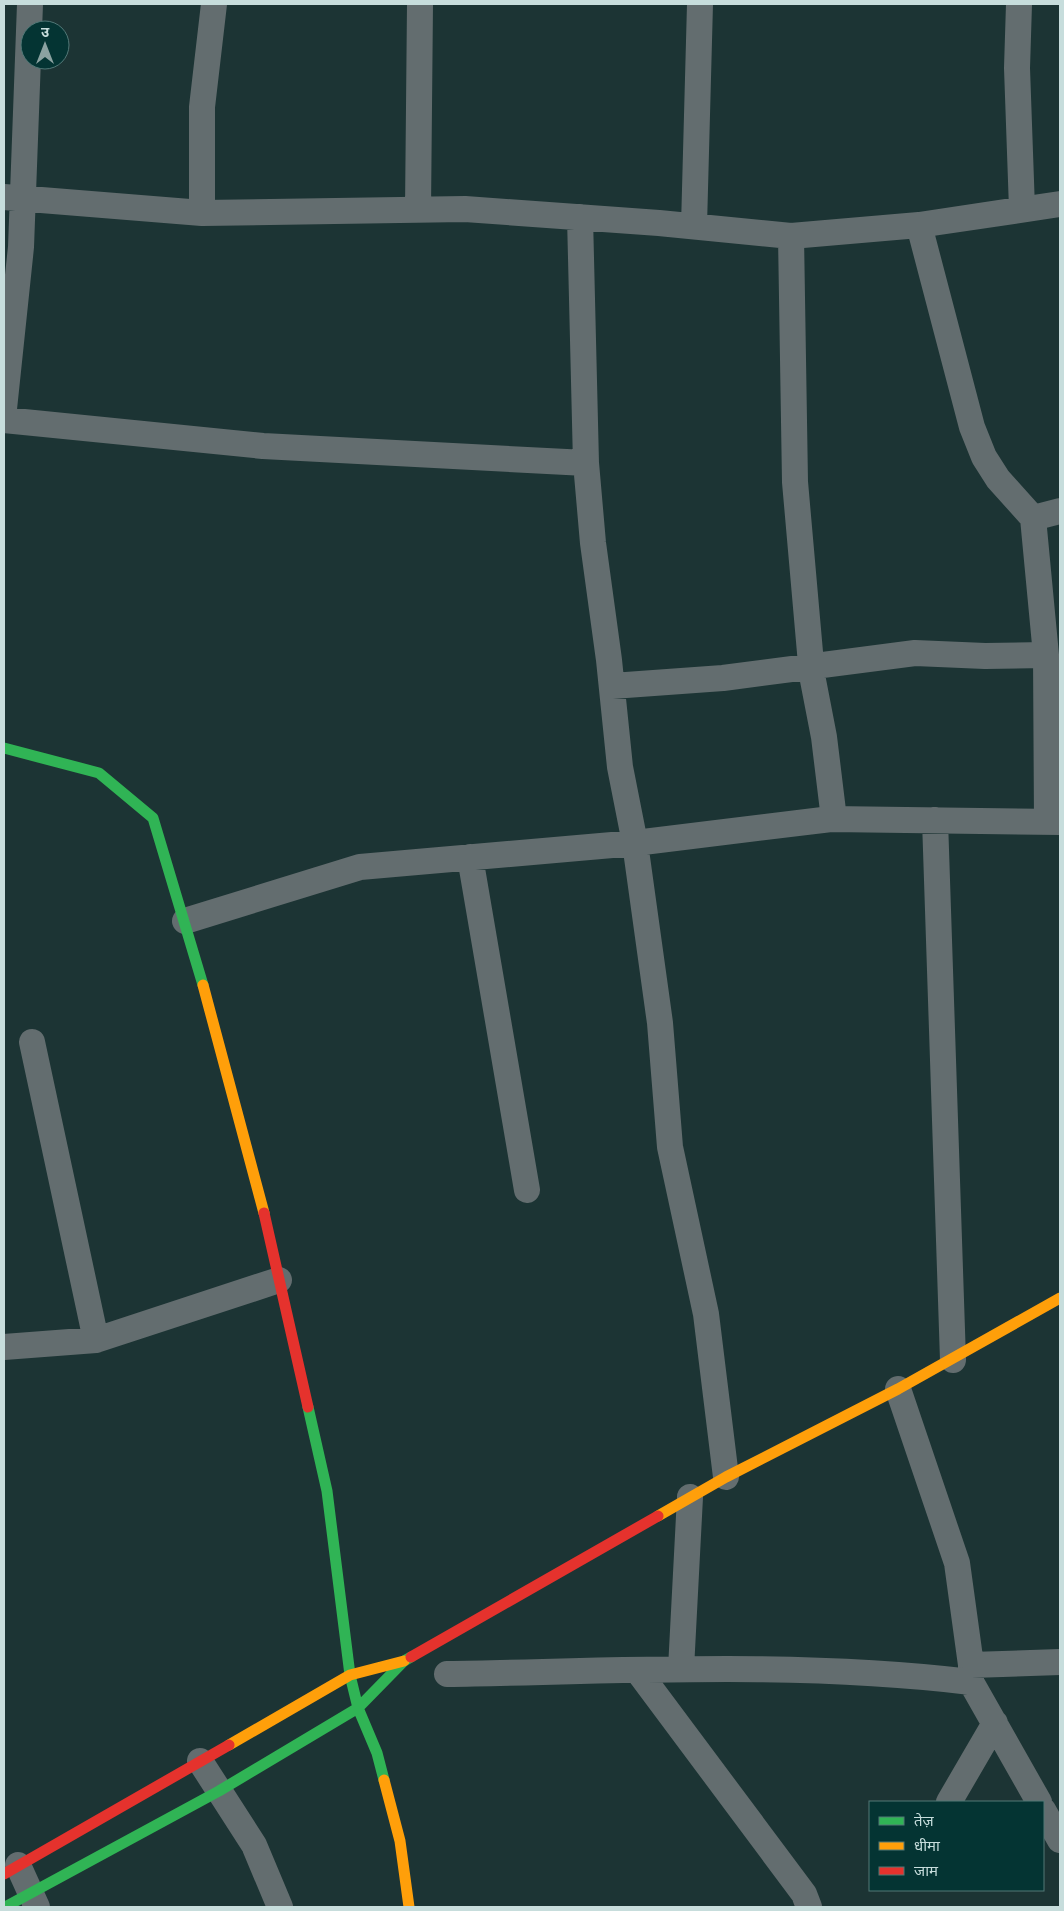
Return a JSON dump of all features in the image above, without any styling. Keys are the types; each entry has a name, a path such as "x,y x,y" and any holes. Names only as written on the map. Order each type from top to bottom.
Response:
{"main road":[{"path":"4,748 100,773 153,818 185,921 266,1221 327,1491 350,1675 358,1708 377,1752 397,1832 409,1907"},
{"path":"11,1869 350,1675 404,1661 726,1477 953,1360 1060,1298"},
{"path":"5,1907 34,1900 358,1708 404,1661"}],"street":[{"path":"4,409 21,247 13,198 30,4"},
{"path":"202,213 202,107 214,4"},
{"path":"418,209 420,4"},
{"path":"694,226 700,4"},
{"path":"1019,4 1017,68 1022,209"},
{"path":"13,198 202,213 465,209 694,226 791,236 919,225 1060,204"},
{"path":"580,217 586,463 594,543 620,767 635,843 660,1023 670,1147 706,1314 726,1477"},
{"path":"185,921 360,867 635,843 834,819 1054,822 1053,683 1046,655 1033,518 998,479 984,457 972,427 919,225"},
{"path":"791,236 795,482 811,665 824,736 834,819"},
{"path":"4,420 263,446 586,463"},
{"path":"1033,518 1060,511"},
{"path":"612,686 723,678 811,665 915,653 985,656 1046,655"},
{"path":"935,820 953,1360"},
{"path":"470,857 527,1190"},
{"path":"32,1042 96,1340"},
{"path":"4,1347 96,1340 279,1280"},
{"path":"898,1389 957,1563 971,1674 1037,1801"},
{"path":"681,1669 690,1497"},
{"path":"447,1674 681,1669 971,1674 1060,1662"},
{"path":"637,1670 804,1894 810,1907"},
{"path":"950,1801 995,1723"},
{"path":"200,1761 254,1845 280,1907"},
{"path":"1044,1812 1060,1840"},
{"path":"11,1869 34,1900"}],"traffic: fast":[{"path":"4,748 99,773 153,818 203,985"},
{"path":"308,1407 327,1491 350,1675 358,1708 377,1753 384,1780"},
{"path":"5,1907 219,1791 358,1708 404,1661 411,1657"}],"traffic: slow":[{"path":"203,985 264,1213"},
{"path":"658,1516 726,1477 898,1389 1060,1298"},
{"path":"229,1745 350,1675 404,1661"},
{"path":"384,1780 400,1841 409,1907"}],"traffic: jam":[{"path":"264,1213 308,1407"},
{"path":"411,1657 658,1516"},
{"path":"4,1874 229,1745"}]}
